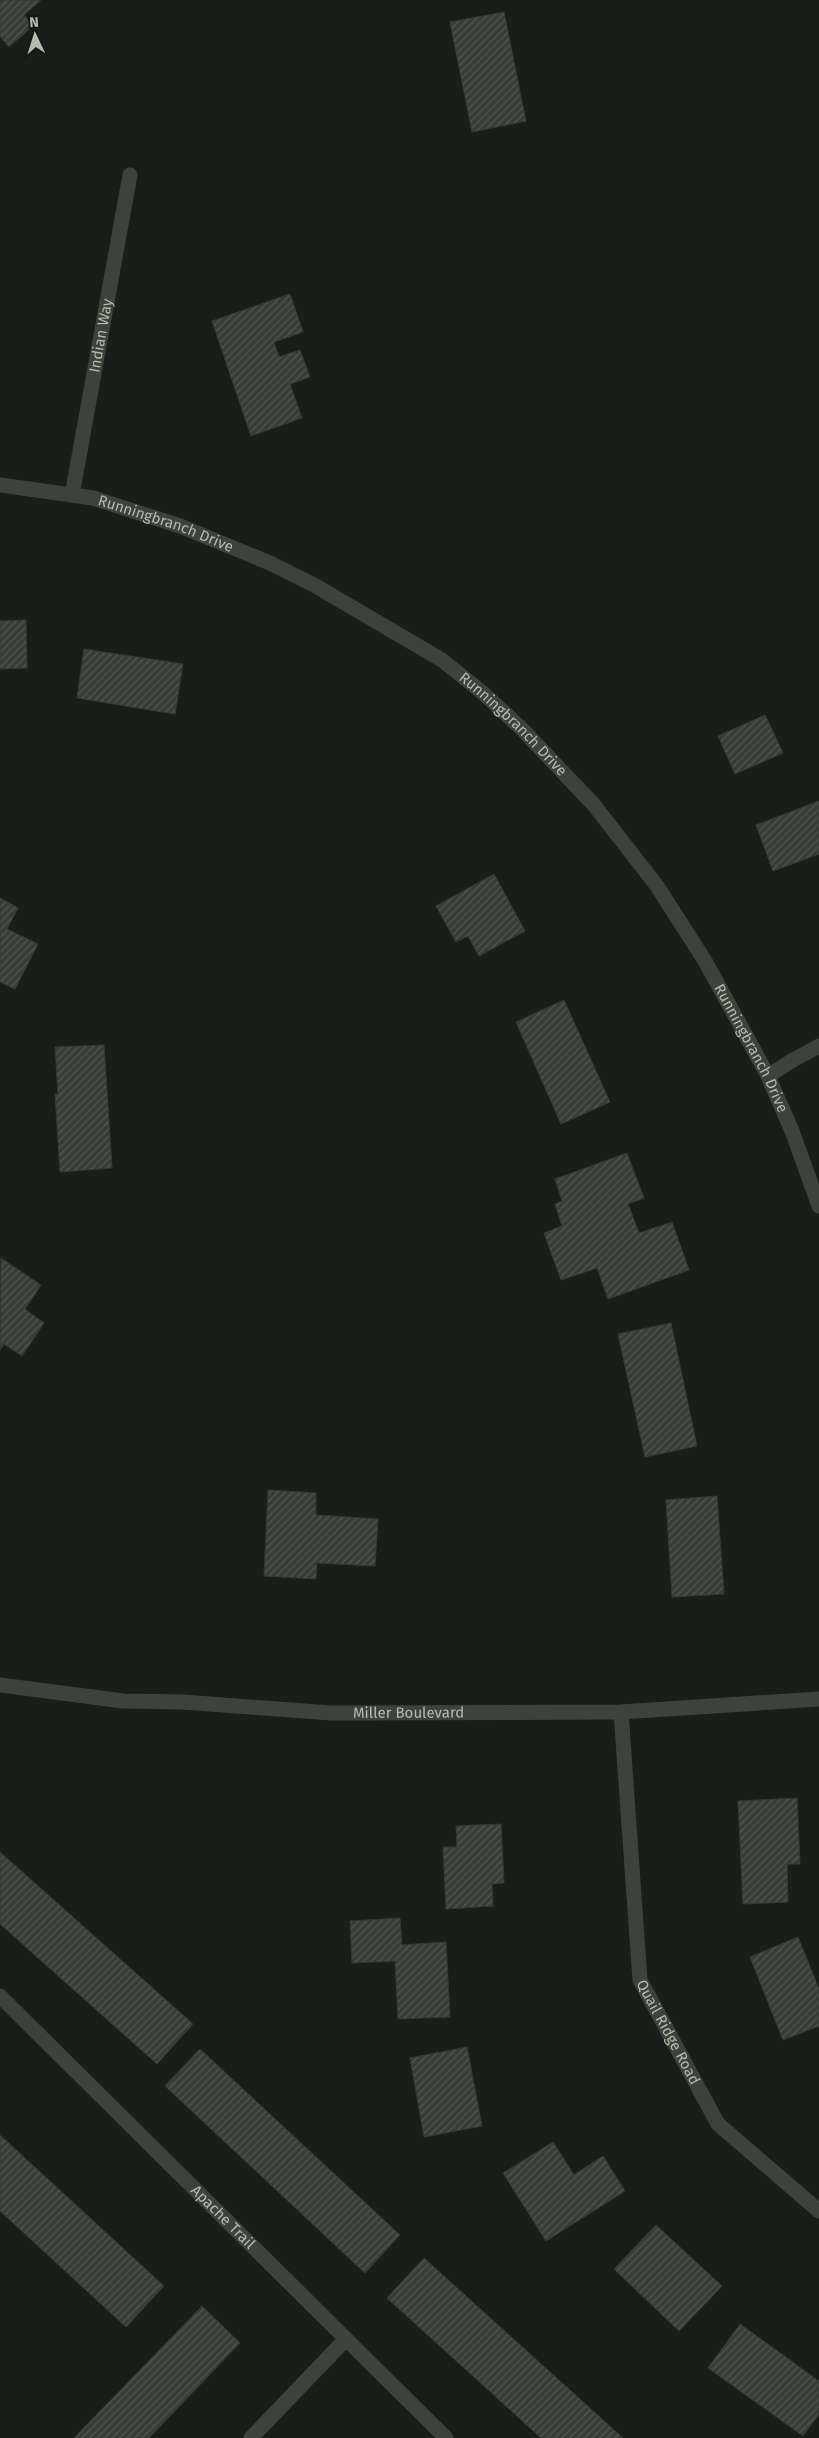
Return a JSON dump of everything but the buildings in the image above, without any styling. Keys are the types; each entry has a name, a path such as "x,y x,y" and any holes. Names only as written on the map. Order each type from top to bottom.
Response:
{"street":[{"name":"Indian Way","path":"72,495 130,175"},
{"name":"Runningbranch Drive","path":"0,485 94,498 180,526 270,563 314,585 442,660 483,693 521,728 594,805 657,886 705,961 768,1076 792,1131 819,1206"},
{"path":"768,1076 819,1046"},
{"name":"Miller Boulevard","path":"0,1686 123,1701 183,1702 331,1713 621,1712 819,1699"},
{"name":"Quail Ridge Road","path":"621,1712 640,1980 718,2124 819,2211"},
{"name":"Apache Trail","path":"0,1996 446,2438"},
{"path":"251,2438 346,2339"}]}
